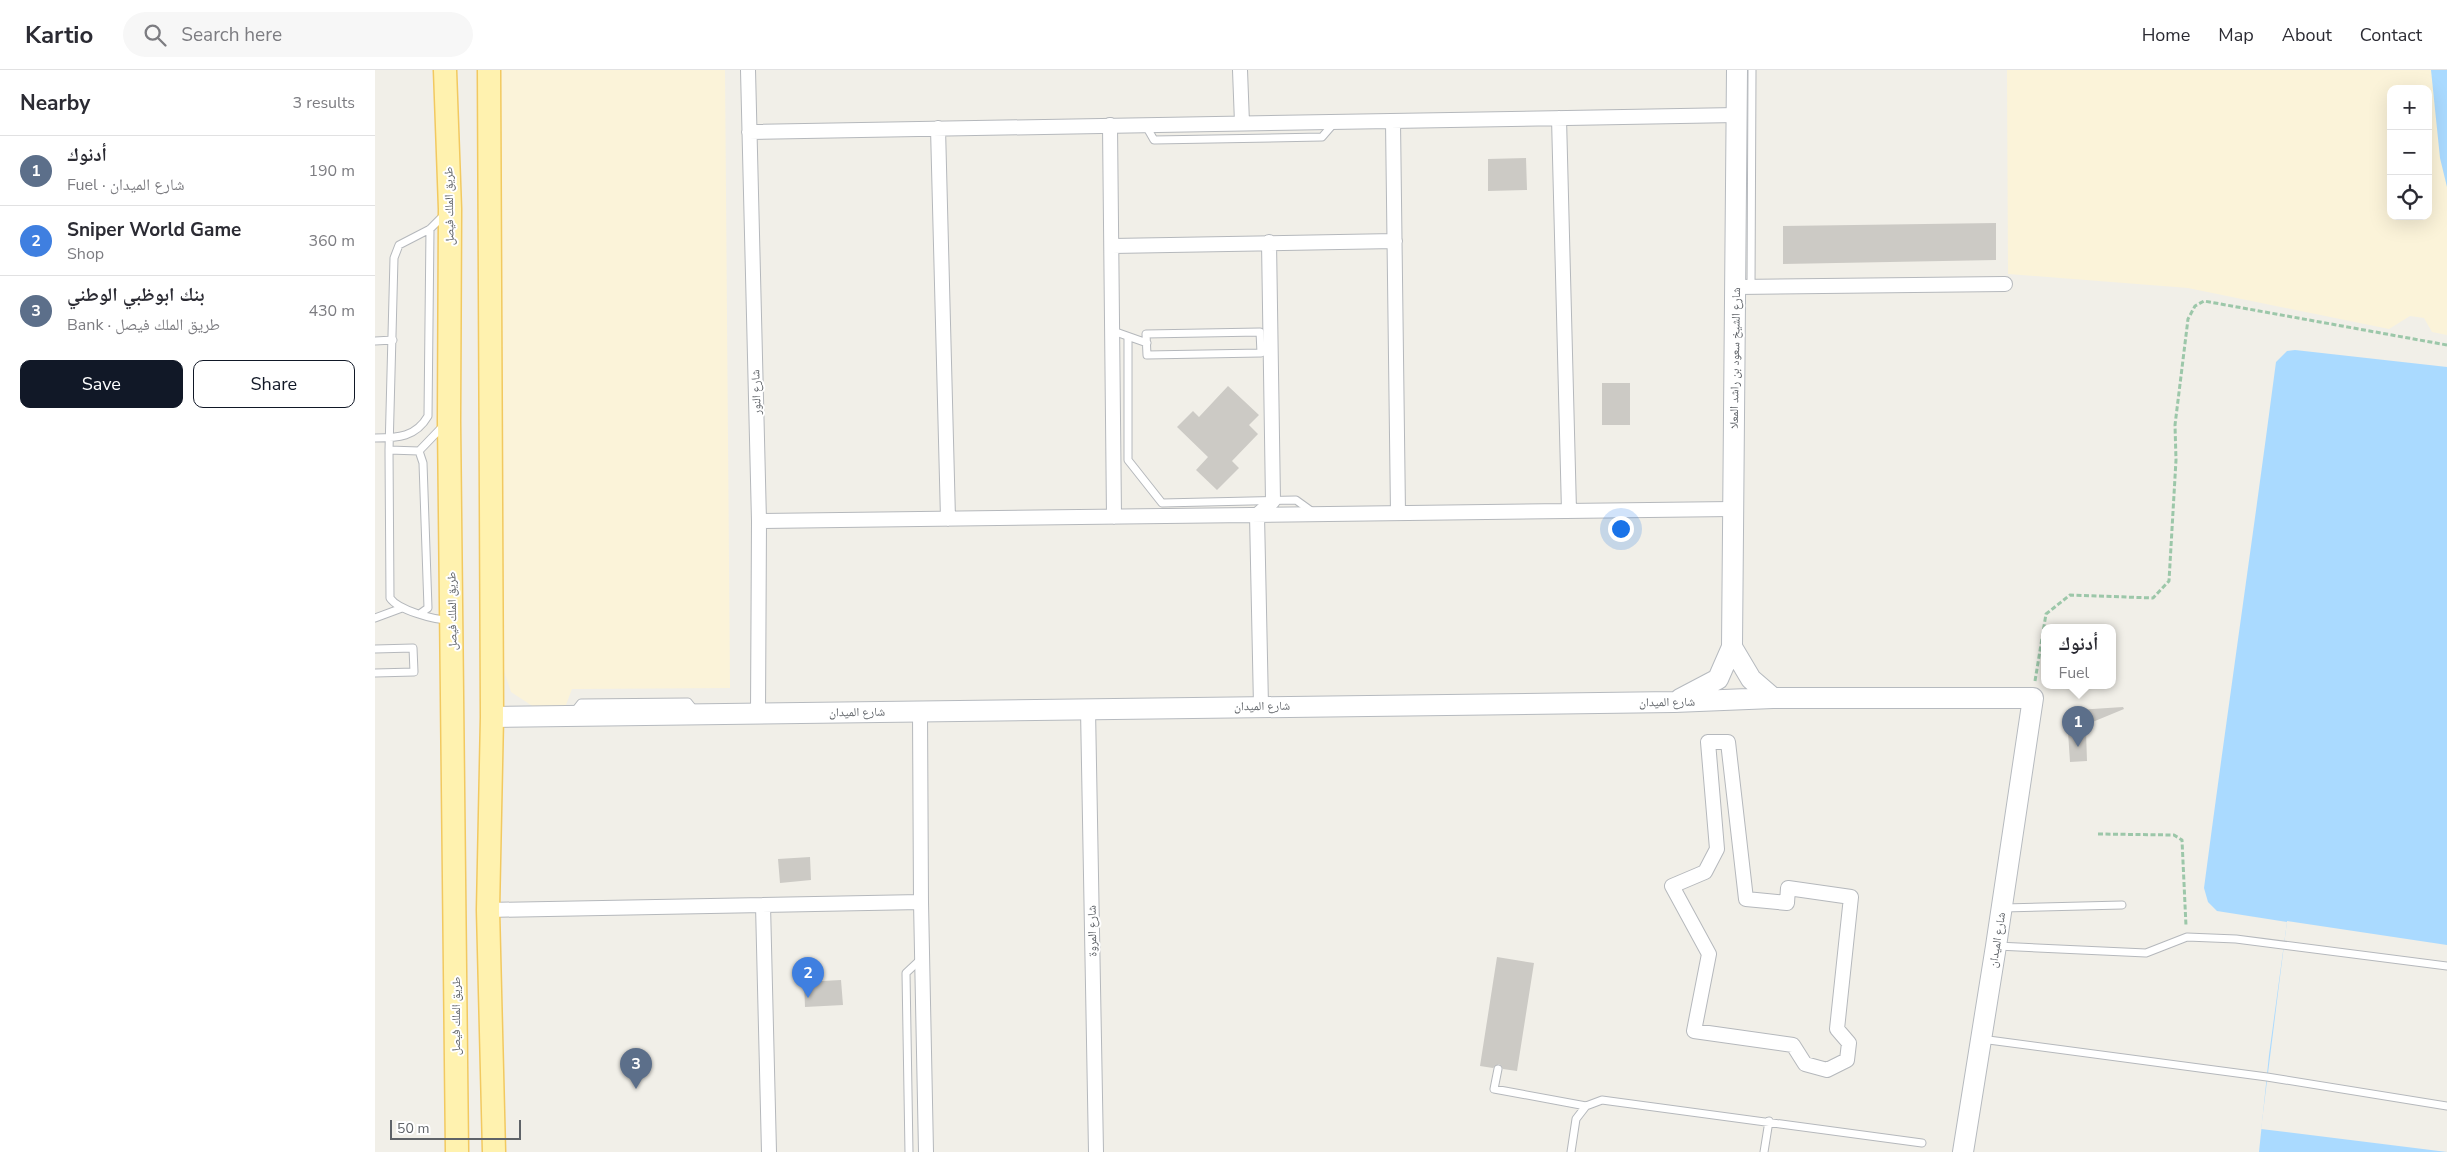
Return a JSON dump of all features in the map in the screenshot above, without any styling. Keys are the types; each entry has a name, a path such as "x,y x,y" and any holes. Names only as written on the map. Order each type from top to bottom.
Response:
{"main road":[{"name":"طريق الملك فيصل","path":"445,70 449,209 449,421 453,620 457,1152"},
{"path":"489,70 492,716 488,910 494,1152"}],"street":[{"name":"شارع النور","path":"748,70 759,521 758,713"},
{"path":"1241,70 1242,123"},
{"name":"شارع الشيخ سعود بن راشد المعلا","path":"1674,702 1718,679 1732,647 1732,509 1744,287 1737,70"},
{"path":"749,132 1737,115"},
{"path":"1559,118 1569,511"},
{"path":"1393,122 1398,513"},
{"path":"1110,125 1114,517"},
{"path":"938,128 947,518"},
{"path":"1112,246 1395,240"},
{"path":"1257,515 1273,501 1269,242"},
{"path":"1744,287 2005,284"},
{"path":"759,521 1732,509"},
{"path":"1257,515 1261,706"},
{"path":"1732,647 1751,679 1773,698"},
{"name":"شارع الميدان","path":"492,716 1674,702 1773,698 2033,698 1963,1152"},
{"name":"شارع المروة","path":"1088,709 1096,1152"},
{"path":"920,711 921,902 926,1152"},
{"path":"1708,742 1728,742 1746,899 1787,903 1788,888 1851,897 1837,1029 1849,1042 1847,1060 1827,1070 1805,1064 1793,1045 1694,1032 1709,954 1672,886 1705,872 1717,849 1708,742"},
{"path":"488,910 921,902"},
{"path":"763,905 769,1152"}],"lane":[{"path":"1744,287 1751,70"},
{"path":"1146,125 1154,140 1322,137 1335,122"},
{"path":"449,209 430,229 399,245 394,258 389,450 391,598 394,603 402,608 442,620 453,620"},
{"path":"375,438 389,438 408,434 422,427 429,416 430,229"},
{"path":"1113,331 1147,343"},
{"path":"1260,332 1261,353 1147,355 1147,343 1146,334 1260,332"},
{"path":"1127,337 1128,460 1162,503 1296,500 1316,514"},
{"path":"375,341 393,340"},
{"path":"389,450 419,451 449,421"},
{"path":"419,451 423,463 428,608 421,613"},
{"path":"375,618 402,608"},
{"path":"375,649 413,648 414,672 375,673"},
{"path":"2002,908 2122,905"},
{"path":"1996,946 2146,953 2187,937 2236,939 2447,966"},
{"path":"909,1152 906,973 922,958"},
{"path":"1981,1039 2267,1077 2447,1106"},
{"path":"1498,1068 1494,1089 1587,1106"},
{"path":"1571,1152 1576,1119 1587,1106 1602,1100 1922,1143"},
{"path":"1765,1152 1769,1121"}],"path":[{"path":"2044,624 2046,614 2070,595 2153,598 2169,581 2176,460 2175,425 2188,320 2195,306 2204,301 2447,345"},
{"path":"2033,698 2041,646"},
{"path":"2099,834 2174,835 2182,840 2184,919 2187,937"}],"sand":[{"path":"499,70 725,70 730,688 572,689 564,710 537,709 511,692 502,665"},
{"path":"2007,70 2433,70 2447,178 2447,335 2432,332 2424,318 2410,316 2389,329 2188,288 2008,274"}],"water":[{"path":"2431,70 2447,70 2447,187 2440,158"},
{"path":"2295,350 2447,367 2447,1152 2259,1152 2269,1055 2287,922 2217,911 2208,902 2204,888 2276,362 2287,351"}],"pier":[{"path":"2287,921 2447,945 2447,1152 2261,1129"}],"building":[{"path":"1526,158 1527,190 1488,191 1488,159"},
{"path":"1996,223 1996,260 1783,264 1783,226"},
{"path":"1602,383 1630,383 1630,425 1602,425"},
{"path":"1228,386 1259,415 1249,425 1258,434 1232,461 1239,468 1217,490 1196,470 1208,457 1177,427 1193,411 1199,417"},
{"path":"2123,707 2124,709 2078,728 2077,710"},
{"path":"2086,731 2087,761 2070,762 2068,732"},
{"path":"810,857 811,880 780,883 778,859"},
{"path":"1497,957 1534,963 1517,1071 1503,1069 1499,1064 1493,1068 1480,1066"},
{"path":"841,980 843,1005 805,1007 804,982"}],"place":[{"name":"أدنوك","path":"2078,747"},
{"name":"Sniper World Game","path":"808,998"},
{"name":"بنك ابوظبي الوطني","path":"636,1089"}]}
